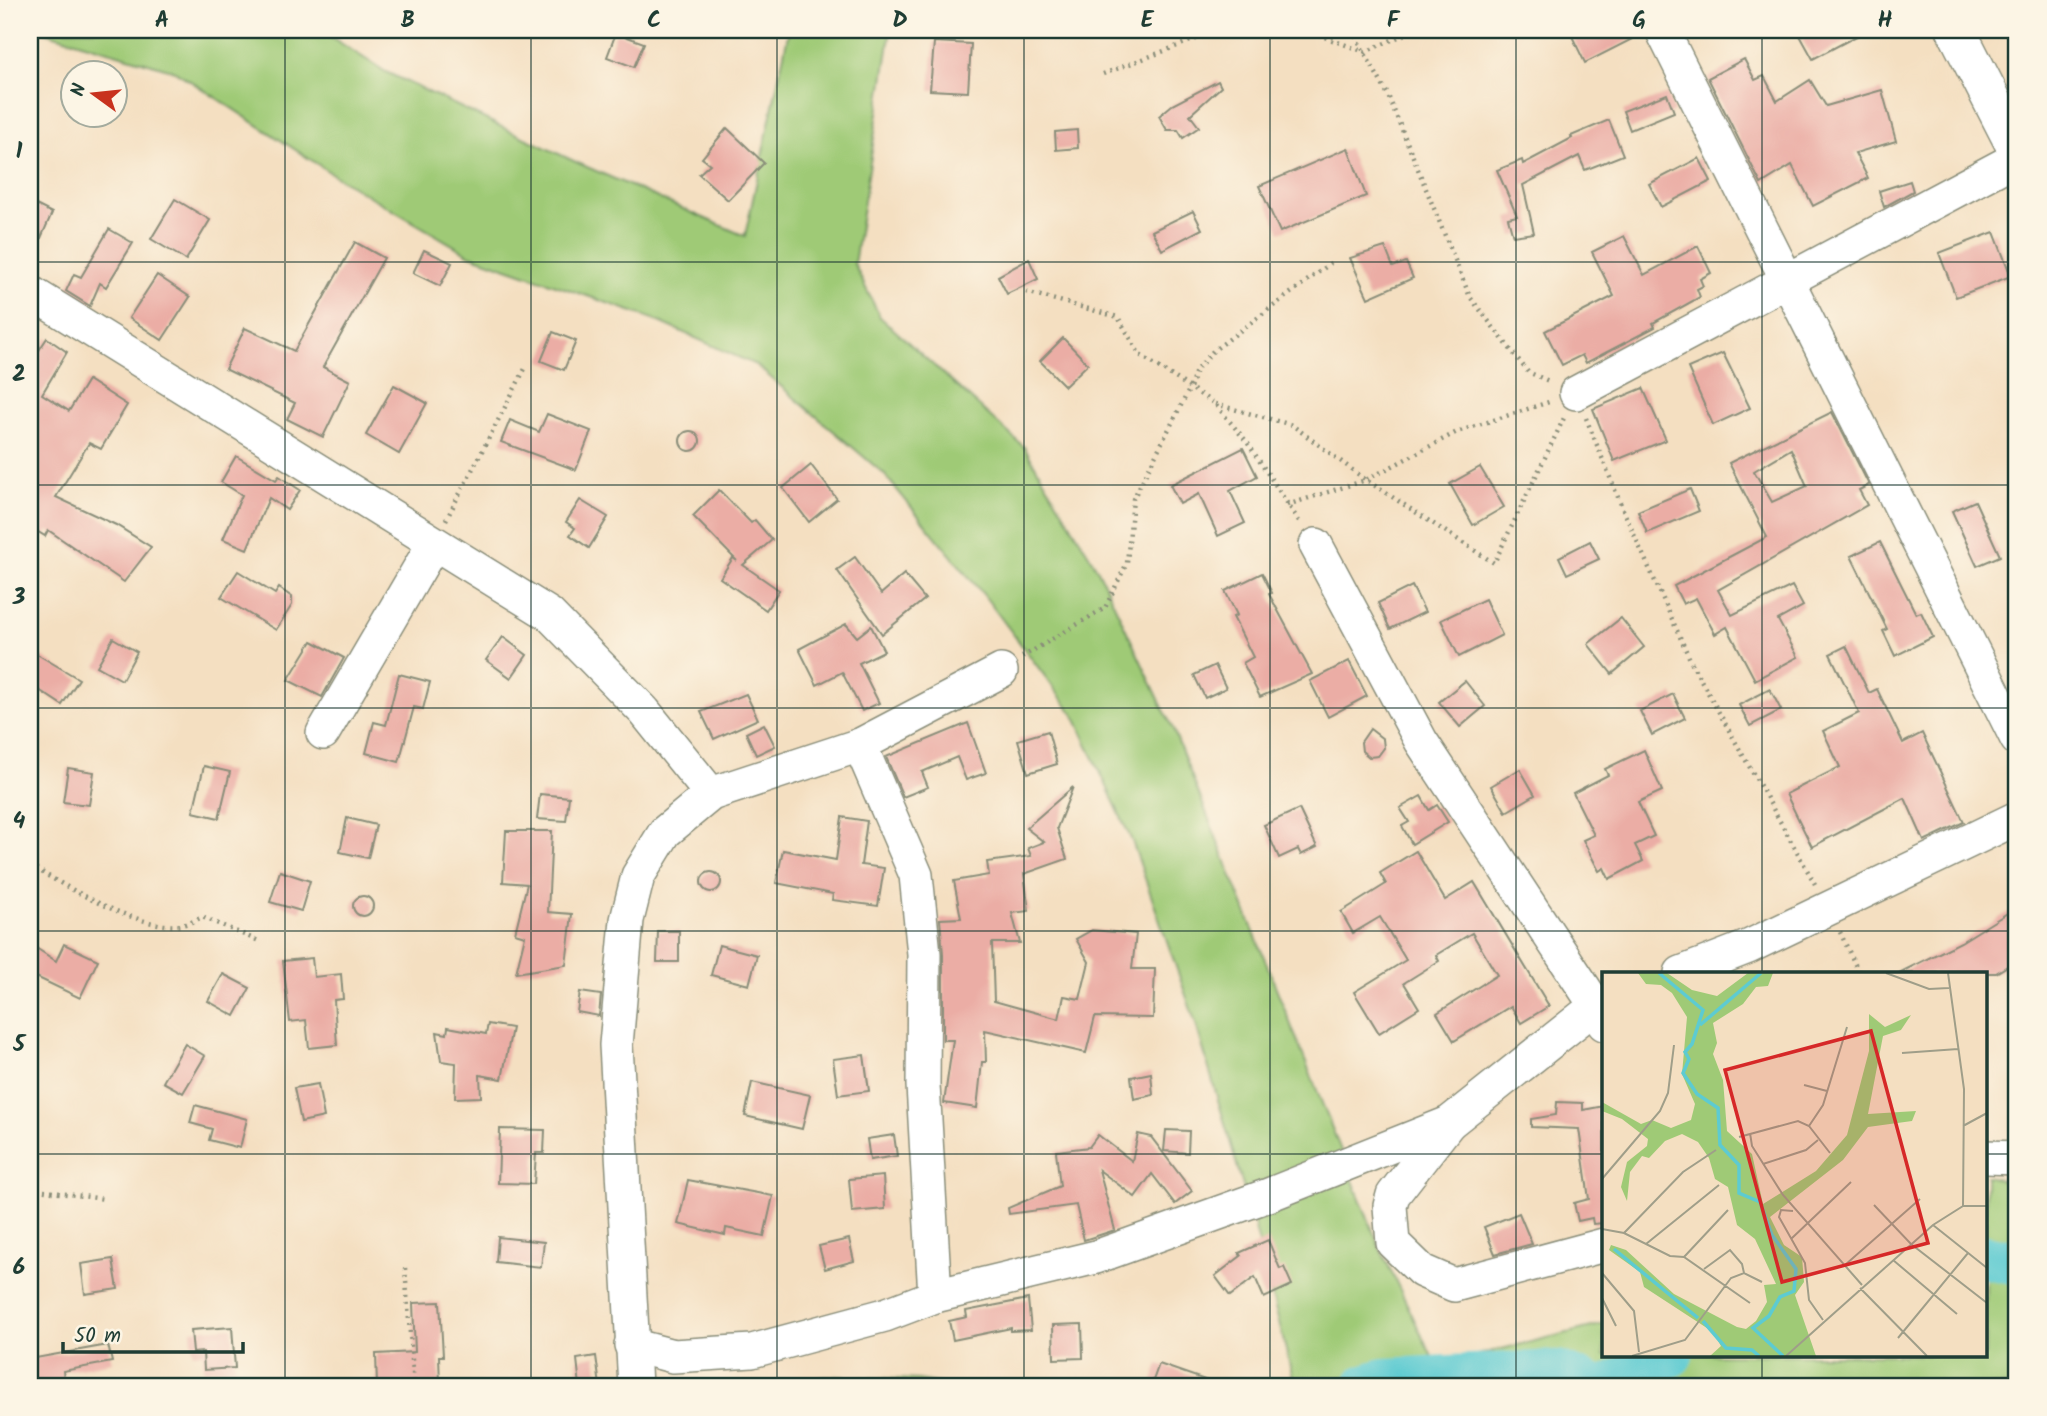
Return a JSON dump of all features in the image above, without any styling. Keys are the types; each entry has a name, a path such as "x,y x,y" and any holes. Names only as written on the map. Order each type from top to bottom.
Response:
{"main road":[{"path":"1956,30 2017,149"}],"street":[{"path":"1662,30 2017,739"},
{"path":"1576,393 2017,158"},
{"path":"30,292 433,545 549,614 644,711 711,794"},
{"path":"323,733 433,545"},
{"path":"631,1345 673,1356 752,1351 885,1315 935,1296 1096,1257 1266,1196 1449,1123 1601,1011 1420,741 1315,545"},
{"path":"635,1386 617,1045 627,920 638,876 665,832 711,794 860,745 1001,671"},
{"path":"860,745 916,875 925,954 923,1085 935,1296"},
{"path":"1684,972 1748,947 2017,818"},
{"path":"1449,1123 1393,1195 1390,1206 1393,1243 1422,1271 1454,1285 1602,1246"},
{"path":"1988,1157 2017,1158"}],"path":[{"path":"1103,74 1220,30"},
{"path":"1304,30 1365,52 1414,30"},
{"path":"1352,30 1387,93 1469,297 1528,372 1576,393 1623,512 1693,666 1829,908 1859,972"},
{"path":"1001,671 1105,608 1127,563 1133,499 1190,388 1196,370 1213,351 1331,262"},
{"path":"1026,292 1118,317 1140,355 1215,404 1247,442 1315,545"},
{"path":"433,545 527,365"},
{"path":"1287,505 1366,480 1457,432 1576,393"},
{"path":"1215,404 1292,425 1366,480 1494,564 1576,393"},
{"path":"30,865 66,887 108,907 159,924 182,925 202,917 261,942"},
{"path":"30,1189 104,1199"},
{"path":"405,1268 414,1386"}],"green space":[{"path":"38,30 320,30 386,72 578,163 745,236 789,30 891,30 854,264 880,317 1024,447 1097,568 1173,729 1379,1246 1436,1365 1602,1324 1602,1356 1988,1356 1988,1176 2017,1183 2017,1386 1295,1386 1254,1224 1196,1024 1132,841 1074,715 983,594 884,474 756,365 653,319 470,255 340,179 175,71"},
{"path":"823,1376 918,1380 951,1386 804,1386"}],"building":[{"path":"1569,30 1643,30 1644,33 1585,63"},
{"path":"1797,30 1868,30 1813,59"},
{"path":"616,33 644,43 634,67 607,57"},
{"path":"934,42 971,44 968,92 930,90"},
{"path":"1744,59 1755,80 1764,76 1777,101 1810,80 1826,106 1882,90 1896,141 1855,153 1868,178 1813,206 1792,165 1761,184 1708,78"},
{"path":"1218,81 1221,87 1190,115 1199,127 1183,138 1178,130 1167,130 1159,116 1172,105"},
{"path":"1667,94 1674,112 1630,130 1623,111"},
{"path":"1609,120 1623,155 1585,170 1579,156 1523,185 1534,233 1513,236 1508,218 1517,216 1497,170 1522,160 1523,164 1572,138 1571,136"},
{"path":"727,128 764,163 728,200 699,174 710,164 702,158"},
{"path":"1077,130 1078,148 1056,150 1055,132"},
{"path":"1348,148 1366,196 1280,232 1259,186"},
{"path":"1699,158 1711,181 1661,207 1649,184"},
{"path":"1910,181 1913,191 1884,207 1879,191"},
{"path":"175,199 210,220 186,260 151,239"},
{"path":"30,202 52,213 30,263"},
{"path":"1193,211 1202,229 1162,250 1152,231"},
{"path":"109,229 133,243 106,287 100,283 90,306 66,291 74,274 81,277"},
{"path":"1994,232 2011,276 1956,297 1939,253"},
{"path":"1624,236 1644,275 1698,246 1711,273 1700,279 1703,286 1697,289 1700,297 1653,323 1655,327 1586,363 1582,355 1562,365 1545,331 1614,296 1592,252"},
{"path":"355,242 384,258 323,367 350,381 323,437 287,419 295,403 225,369 245,328 294,351"},
{"path":"1385,247 1393,267 1406,262 1413,278 1368,298 1350,258"},
{"path":"424,250 452,263 440,286 413,273"},
{"path":"1029,259 1038,279 1007,294 998,276"},
{"path":"157,275 190,297 162,340 129,318"},
{"path":"553,332 576,341 564,370 541,361"},
{"path":"47,338 67,352 42,394 69,411 88,380 127,405 101,449 89,443 56,497 116,525 151,547 124,582 48,530 45,536 30,527 30,364"},
{"path":"1063,338 1088,364 1065,386 1040,361"},
{"path":"1723,353 1750,408 1713,425 1688,368"},
{"path":"394,385 427,403 399,454 366,435"},
{"path":"1643,388 1666,440 1614,461 1593,409"},
{"path":"1832,412 1869,485 1859,490 1867,505 1718,590 1732,615 1792,586 1803,606 1778,620 1798,657 1755,680 1727,627 1715,634 1696,598 1683,604 1674,586 1767,537 1729,463","holes":["1791,449 1807,486 1772,502 1754,471"]},
{"path":"547,414 591,431 576,470 501,442 510,420 539,432"},
{"path":"686,431 694,431 700,441 694,451 686,451 680,445 680,437"},
{"path":"1243,448 1257,476 1230,491 1245,523 1218,536 1199,494 1180,504 1170,485"},
{"path":"236,456 276,480 279,476 300,490 287,510 269,498 247,549 223,539 242,495 221,482"},
{"path":"811,465 837,499 809,522 783,488"},
{"path":"1480,467 1504,507 1473,525 1450,484"},
{"path":"1690,489 1699,511 1647,533 1638,511"},
{"path":"719,490 751,523 755,520 772,540 743,565 779,590 766,610 720,578 733,558 737,561 693,516"},
{"path":"580,500 608,517 589,548 570,535 575,528 566,522"},
{"path":"1975,501 2000,556 1977,566 1952,511"},
{"path":"1590,541 1599,559 1567,574 1559,557"},
{"path":"1880,542 1916,614 1921,612 1933,637 1895,656 1883,631 1887,629 1851,556"},
{"path":"855,557 881,594 904,574 925,599 882,634 837,570"},
{"path":"238,571 275,594 279,588 292,597 292,605 276,630 221,597"},
{"path":"1262,573 1272,593 1269,594 1312,674 1260,697 1243,663 1253,657 1233,617 1237,615 1225,591"},
{"path":"1412,586 1425,612 1390,629 1378,603"},
{"path":"1485,599 1502,635 1459,657 1441,620"},
{"path":"1621,618 1644,647 1612,674 1588,644"},
{"path":"846,624 857,637 871,626 884,651 859,663 879,703 862,711 842,672 817,685 799,649"},
{"path":"503,637 527,655 511,678 486,660"},
{"path":"113,638 137,652 122,680 97,666"},
{"path":"312,641 344,658 322,697 288,680"},
{"path":"1846,646 1869,693 1877,689 1903,743 1922,733 1964,822 1924,841 1905,798 1812,847 1786,794 1840,767 1823,731 1859,713 1830,654"},
{"path":"30,650 79,679 62,705 30,684"},
{"path":"1349,661 1367,696 1328,717 1310,681"},
{"path":"1215,665 1226,688 1205,698 1194,675"},
{"path":"399,674 430,682 423,709 414,707 399,762 366,753 374,722 386,725"},
{"path":"1465,681 1485,706 1460,727 1439,702"},
{"path":"1770,689 1781,710 1750,726 1739,705"},
{"path":"746,694 758,719 714,739 701,712"},
{"path":"1673,694 1685,718 1652,735 1640,711"},
{"path":"968,723 986,773 966,780 957,757 922,772 928,787 903,797 886,757"},
{"path":"764,724 775,746 756,755 746,733"},
{"path":"1370,729 1383,739 1384,748 1378,756 1369,757 1362,751 1361,742"},
{"path":"1048,731 1057,764 1028,773 1018,740"},
{"path":"1644,750 1662,791 1638,802 1654,836 1635,845 1643,861 1609,879 1604,868 1599,871 1583,840 1594,835 1573,793 1608,775 1605,769"},
{"path":"204,766 230,772 219,818 193,812"},
{"path":"68,768 94,772 89,805 63,802"},
{"path":"1520,769 1535,795 1506,812 1491,786"},
{"path":"1073,787 1057,828 1067,859 1024,874 1029,911 1012,913 1020,943 992,943 994,1001 1059,1019 1064,996 1080,999 1089,962 1076,939 1092,930 1136,934 1132,969 1155,969 1153,1018 1095,1017 1086,1053 985,1030 986,1062 982,1062 977,1108 944,1103 953,1040 943,1040 943,954 940,919 961,918 954,881 989,875 987,862 1031,856 1028,848 1044,842 1026,828"},
{"path":"540,794 569,797 566,821 537,819"},
{"path":"1421,796 1429,810 1437,805 1448,822 1412,844 1402,826 1409,822 1400,808"},
{"path":"1299,809 1317,847 1301,855 1298,849 1279,858 1264,825"},
{"path":"842,817 867,821 861,865 884,868 878,906 832,900 833,894 776,883 783,850 836,860"},
{"path":"347,818 376,825 368,858 340,852"},
{"path":"506,831 552,831 548,912 572,914 566,965 516,973 525,936 515,933 527,884 503,882"},
{"path":"1416,851 1445,900 1474,882 1549,1006 1521,1023 1511,1006 1454,1041 1437,1013 1497,975 1472,933 1436,955 1439,961 1404,983 1419,1008 1379,1033 1354,992 1406,960 1380,917 1353,933 1341,912 1386,884 1380,873"},
{"path":"280,871 310,881 301,911 270,902"},
{"path":"711,872 718,875 721,882 718,889 711,892 704,889 701,882 704,875"},
{"path":"359,896 367,896 373,906 367,916 359,916 353,910 353,902"},
{"path":"2017,907 2017,960 1996,973 1901,972 1961,942"},
{"path":"658,931 679,931 679,962 657,962"},
{"path":"30,944 56,961 64,944 98,960 80,998 30,974"},
{"path":"719,945 757,955 749,985 711,975"},
{"path":"312,958 314,977 341,974 343,999 334,1000 337,1045 309,1048 306,1020 290,1022 283,961"},
{"path":"223,974 250,988 235,1016 208,1001"},
{"path":"580,992 601,995 599,1016 577,1012"},
{"path":"488,1024 512,1028 502,1079 480,1075 481,1097 455,1098 456,1063 441,1061 437,1032 447,1034 448,1027 486,1034"},
{"path":"185,1044 205,1056 183,1093 163,1082"},
{"path":"864,1055 869,1091 838,1095 833,1059"},
{"path":"1151,1073 1153,1095 1134,1099 1131,1077"},
{"path":"752,1082 810,1095 802,1129 745,1116"},
{"path":"318,1084 324,1117 301,1122 294,1088"},
{"path":"1557,1102 1583,1103 1583,1110 1602,1106 1602,1223 1593,1224 1592,1218 1578,1221 1574,1203 1589,1199 1579,1129 1531,1127 1531,1119 1556,1115"},
{"path":"195,1105 247,1119 240,1148 209,1140 212,1129 190,1123"},
{"path":"500,1129 545,1130 544,1153 536,1153 534,1184 498,1183"},
{"path":"1166,1130 1189,1131 1188,1153 1164,1151"},
{"path":"1138,1134 1151,1137 1192,1191 1175,1204 1152,1174 1135,1197 1099,1170 1115,1230 1084,1240 1076,1205 1009,1214 1008,1208 1060,1186 1056,1151 1089,1147 1098,1135 1132,1161"},
{"path":"894,1135 897,1156 870,1160 867,1139"},
{"path":"883,1176 885,1209 852,1212 849,1179"},
{"path":"688,1180 773,1196 764,1236 726,1228 725,1235 678,1224"},
{"path":"1519,1213 1532,1244 1495,1254 1484,1227"},
{"path":"498,1237 544,1242 541,1267 496,1262"},
{"path":"849,1239 854,1261 825,1269 819,1246"},
{"path":"1268,1240 1280,1269 1284,1267 1292,1285 1264,1298 1255,1277 1230,1296 1215,1276 1241,1256 1239,1253"},
{"path":"113,1259 118,1289 85,1294 81,1264"},
{"path":"1028,1299 1031,1330 1011,1331 1011,1328 953,1340 949,1321 967,1317 966,1311"},
{"path":"440,1302 443,1356 439,1356 440,1384 377,1386 376,1354 415,1352 413,1303"},
{"path":"1082,1324 1083,1358 1054,1359 1053,1325"},
{"path":"232,1327 235,1368 204,1370 203,1352 193,1353 191,1330"},
{"path":"108,1345 112,1362 63,1371 65,1386 30,1386 30,1359"},
{"path":"596,1356 600,1386 580,1386 577,1359"},
{"path":"1159,1364 1214,1383 1213,1386 1151,1386"}],"waterway":[{"path":"1988,1257 2017,1263"},
{"path":"1609,1386 1669,1356"},
{"path":"1365,1386 1384,1380 1558,1372 1592,1386"}]}
